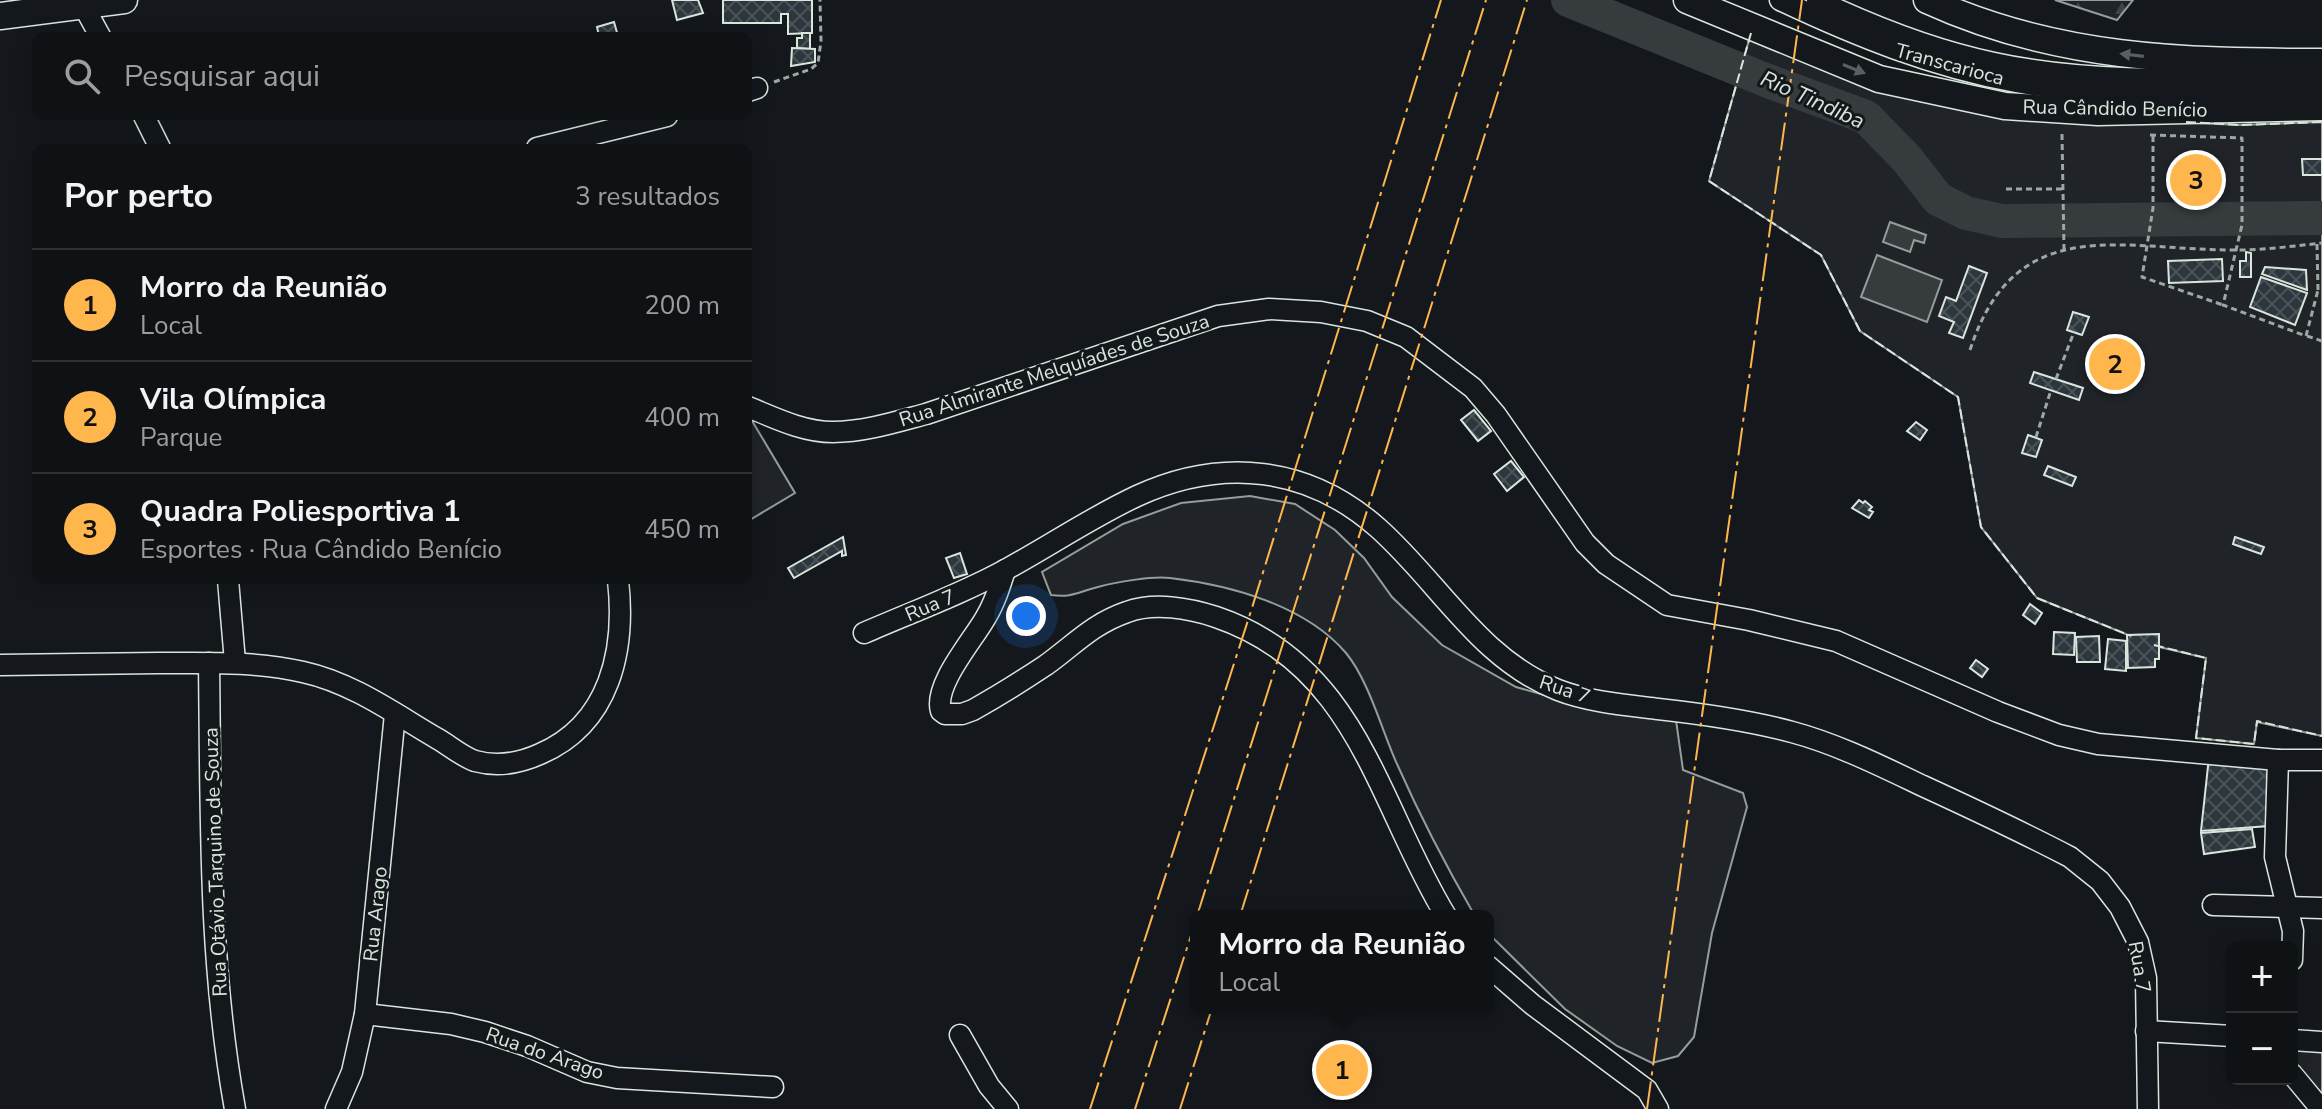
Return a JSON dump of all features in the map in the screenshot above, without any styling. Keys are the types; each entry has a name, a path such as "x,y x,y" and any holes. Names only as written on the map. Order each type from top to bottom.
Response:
{"main road":[{"path":"0,16 124,0"},
{"name":"Rua Cândido Benício","path":"1687,0 1879,79 2005,106 2098,112 2322,107"},
{"path":"1724,0 1782,40"},
{"path":"1927,0 1965,18 2057,44 2099,51 2172,60 2322,62"}],"street":[{"name":"Transcarioca","path":"1780,0 1888,47 1970,73 2018,83 2104,92 2322,92"},
{"name":"Transcarioca","path":"1817,0 1906,39 1996,63 2040,71 2162,78 2322,77"},
{"path":"83,5 98,32"},
{"path":"146,120 158,144"},
{"path":"553,144 651,120"},
{"name":"Rua Almirante Melquíades de Souza","path":"752,409 795,426 832,432 876,427 926,414 1218,316 1269,309 1321,312 1367,321 1406,337 1473,388 1496,415 1585,543 1606,564 1667,605 1749,620 1836,641 1998,712 2059,735 2098,744 2278,760 2322,760"},
{"name":"Rua 7","path":"864,633 1005,570 1105,513 1140,495 1169,485 1218,473 1265,473 1304,483 1348,505 1379,529 1496,653 1525,675 1560,691 1615,704 1735,719 1793,732 1858,755 2070,857 2107,890 2120,907 2138,942 2146,978 2148,1109"},
{"path":"1005,570 987,616 939,698 941,711 945,714 962,714 973,710 1048,663 1087,631 1131,610 1174,608 1237,624 1300,664 1334,702 1368,757 1422,877 1442,910"},
{"path":"228,584 235,662"},
{"path":"0,665 235,662 304,672 359,692 475,761 500,764 522,762 549,751 577,733 598,707 613,671 618,639 618,584"},
{"name":"Rua Otávio Tarquino de Souza","path":"209,663 211,904 216,984 235,1109"},
{"name":"Rua Arago","path":"336,1109 352,1072 365,1014 395,714"},
{"path":"2278,760 2275,857 2288,907 2293,941"},
{"path":"2213,905 2322,908"},
{"path":"1494,971 1533,1005 1627,1073 1647,1090 1658,1109"},
{"name":"Rua do Arago","path":"365,1014 451,1024 485,1032 587,1072 617,1078 773,1087"},
{"path":"2146,1031 2226,1036"},
{"path":"960,1035 989,1086 1008,1109"},
{"path":"2298,1040 2322,1042"},
{"path":"2298,1081 2321,1109"}],"path":[{"path":"753,90 811,69 818,63 820,0"},
{"path":"2062,134 2064,249"},
{"path":"2223,305 2242,225 2242,138 2153,135 2153,208 2142,277 2322,341"},
{"path":"2006,189 2063,189"},
{"path":"1970,350 1992,300 2008,280 2041,257 2064,249 2101,245 2238,250 2320,244 2320,291 2306,336"},
{"path":"2056,379 2074,332"},
{"path":"2036,437 2051,390"}],"green space":[{"path":"2055,0 2133,0 2117,20"},
{"path":"1751,33 2038,116 2240,125 2322,122 2322,736 2257,722 2254,744 2196,738 2206,658 2155,646 2037,598 1981,527 1958,397 1860,331 1821,255 1709,181"},
{"path":"752,421 795,493 752,519"},
{"path":"1250,496 1295,504 1335,530 1364,558 1392,597 1442,645 1516,687 1597,710 1676,720 1683,770 1743,793 1747,807 1712,933 1694,1037 1678,1056 1652,1063 1617,1046 1565,1009 1494,939 1494,910 1472,910 1424,822 1354,664 1329,636 1310,622 1241,592 1170,578 1106,585 1070,595 1051,595 1042,572 1123,524 1181,503"},
{"path":"2298,1040 2322,1042 2322,1109 2298,1085"}],"shaded area":[{"path":"1890,222 1926,235 1924,243 1914,240 1910,252 1883,242"},
{"path":"1877,255 1942,280 1927,322 1861,297"}],"building":[{"path":"672,0 698,0 703,13 677,20"},
{"path":"723,0 812,0 812,33 788,34 788,14 781,14 781,23 723,23"},
{"path":"614,22 617,32 598,32 597,27"},
{"path":"802,33 810,33 810,49 797,48 797,38 802,38"},
{"path":"792,48 815,49 815,62 791,66"},
{"path":"2302,159 2322,159 2322,175 2303,175"},
{"path":"2246,252 2251,253 2251,277 2240,277 2240,261 2246,261"},
{"path":"2222,259 2223,281 2169,283 2168,261"},
{"path":"1969,266 1987,273 1963,338 1949,333 1954,322 1939,316 1946,297 1956,301"},
{"path":"2265,267 2306,270 2307,290 2262,274"},
{"path":"2261,277 2307,293 2295,325 2250,307"},
{"path":"2073,312 2089,317 2082,335 2067,330"},
{"path":"2034,372 2083,388 2079,400 2030,383"},
{"path":"1474,410 1491,431 1478,441 1461,420"},
{"path":"1916,422 1927,430 1920,440 1907,431"},
{"path":"2028,435 2042,440 2036,457 2022,453"},
{"path":"1511,461 1524,477 1507,491 1494,474"},
{"path":"2048,466 2076,477 2072,486 2044,475"},
{"path":"1859,500 1872,507 1869,518 1852,508"},
{"path":"843,537 846,555 842,556 842,551 794,578 788,568"},
{"path":"2235,537 2264,547 2261,554 2233,544"},
{"path":"960,553 967,574 954,578 946,558"},
{"path":"2030,604 2042,613 2035,624 2023,615"},
{"path":"2054,632 2075,633 2074,655 2053,654"},
{"path":"2159,634 2159,659 2155,659 2155,667 2128,668 2127,635"},
{"path":"2099,636 2100,662 2077,662 2076,637"},
{"path":"2108,639 2126,641 2126,671 2105,669"},
{"path":"1976,660 1988,669 1982,677 1970,668"},
{"path":"2209,757 2270,764 2269,826 2201,831"},
{"path":"2252,829 2255,847 2204,854 2201,833"}],"waterway":[{"name":"Rio Tindiba","path":"1568,0 1866,117 1907,159 1938,199 1966,213 2002,221 2322,218"}],"fence":[{"path":"1751,33 1709,181 1821,255 1860,331 1958,397 1981,527 2037,598 2131,636"},
{"path":"2186,122 2240,125 2322,122"},
{"path":"2154,645 2206,658 2196,738 2254,744 2257,721 2322,736"}],"power":[{"path":"1090,1109 1251,611 1441,0"},
{"path":"1199,910 1486,0"},
{"path":"1242,910 1527,0"},
{"path":"1647,1109 1802,0"},
{"path":"1135,1109 1190,939"},
{"path":"1180,1109 1210,1014"}],"place":[{"name":"Quadra Poliesportiva 1","path":"2196,180"},
{"name":"Vila Olímpica","path":"2115,364"},
{"name":"Morro da Reunião","path":"1342,1070"}]}
